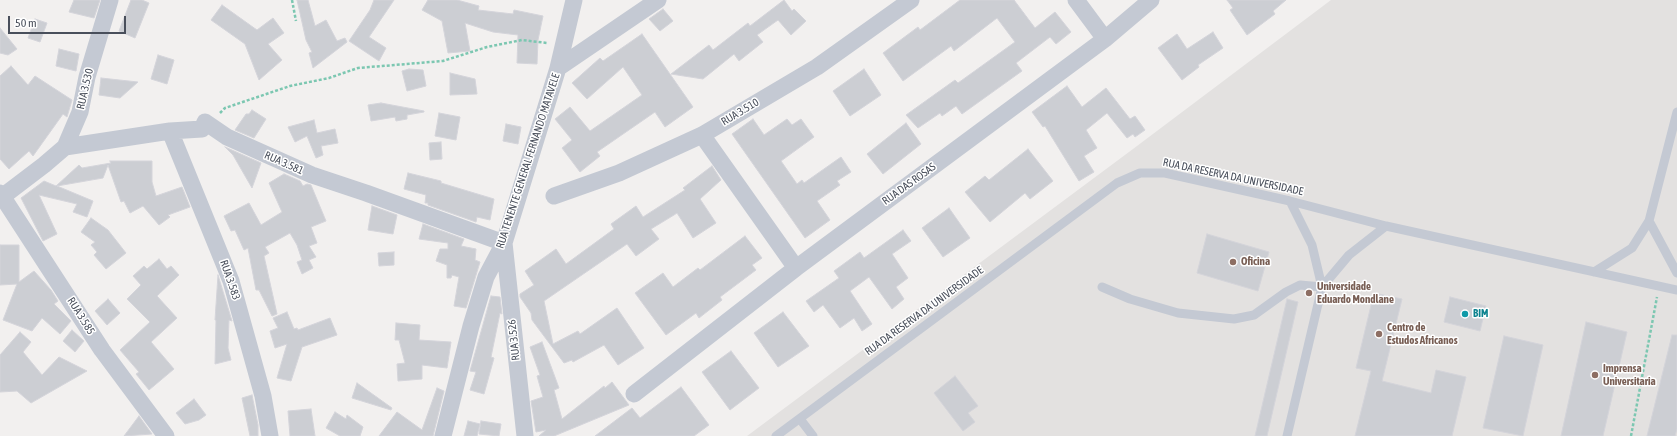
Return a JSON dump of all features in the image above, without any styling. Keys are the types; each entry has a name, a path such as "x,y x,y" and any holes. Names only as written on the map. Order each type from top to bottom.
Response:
{"street":[{"name":"RUA 3.530","path":"1,195 65,147 80,112 87,77 110,0"},
{"name":"RUA TENENTE GENERAL FERNANDO MATAVELE","path":"443,436 471,326 486,277 504,243 558,68 574,0"},
{"path":"558,68 658,0"},
{"name":"RUA 3.510","path":"554,196 619,173 702,135 817,67 911,0"},
{"path":"1076,0 1105,39"},
{"name":"RUA DAS ROSAS","path":"634,394 796,268 1105,39 1151,0"},
{"path":"65,147 170,131 202,129 205,122 207,124"},
{"name":"RUA 3.581","path":"207,124 227,137 312,175 504,243"},
{"name":"RUA 3.583","path":"170,131 231,281 263,396 270,436"},
{"path":"702,135 796,268"},
{"name":"RUA 3.585","path":"1,195 41,254 102,350 166,436"},
{"name":"RUA 3.526","path":"504,243 525,436"}],"lane":[{"path":"1594,272 1632,248 1649,221 1677,112"},
{"name":"RUA DA RESERVA DA UNIVERSIDADE","path":"776,436 1118,183 1140,173 1165,173 1290,201 1386,226 1677,290"},
{"path":"1287,436 1322,287 1312,245 1290,201"},
{"path":"1649,221 1677,274"},
{"path":"1322,287 1349,255 1386,226"},
{"path":"1102,287 1130,299 1178,312 1234,320 1254,315 1286,292 1300,285 1322,287"},
{"path":"800,419 813,436"}],"path":[{"path":"292,0 296,21"},
{"path":"207,124 225,108 290,86 329,78 358,68 443,61 487,47 522,40 564,46"},
{"path":"1630,436 1655,286"}],"shaded area":[{"name":"Universidade Eduardo Mondlane","path":"1331,0 1677,0 1677,436 747,436 1133,149"}],"building":[{"path":"74,0 100,0 94,18 69,12"},
{"path":"131,0 142,0 149,3 135,38 119,31"},
{"path":"297,0 308,0 315,26 326,20 337,41 345,38 347,42 313,68 309,53 312,52 306,40"},
{"path":"374,0 394,0 369,37 386,48 379,61 349,41 370,10"},
{"path":"428,0 457,0 479,6 478,10 513,14 514,10 543,16 538,40 537,64 517,63 518,35 493,32 465,23 470,51 448,53 442,21 422,10"},
{"path":"784,0 792,11 794,9 806,21 791,35 778,20 757,35 763,42 739,61 734,54 703,79 671,74 709,45 713,50 748,23 750,26"},
{"path":"960,0 1014,0 1035,28 1055,12 1071,32 1056,44 1050,37 1016,63 1022,71 962,114 956,106 942,116 940,113 918,128 906,115 955,80 958,83 1015,42 997,18 954,51 951,46 903,81 883,53 918,27 920,30"},
{"path":"1227,0 1286,0 1273,11 1275,14 1247,35 1230,10 1233,8"},
{"path":"222,5 257,30 273,18 284,33 268,44 282,60 259,80 245,44 211,20"},
{"path":"663,9 673,21 660,31 649,19"},
{"path":"35,19 47,23 40,42 28,38"},
{"path":"0,28 17,49 8,55 0,53"},
{"path":"1213,32 1223,48 1198,65 1199,67 1182,80 1158,48 1177,34 1187,49"},
{"path":"642,34 693,107 665,127 655,112 597,152 600,156 580,172 562,148 572,140 555,119 570,107 590,131 642,95 623,67 587,99 572,83 600,58 603,61"},
{"path":"59,49 79,54 76,71 56,66"},
{"path":"158,55 174,60 167,84 151,79"},
{"path":"11,66 28,85 35,76 72,100 67,117 63,114 33,156 29,151 9,169 0,159 0,76"},
{"path":"409,69 423,70 426,86 407,91 402,71"},
{"path":"864,69 881,95 850,116 833,91"},
{"path":"450,73 475,79 477,94 450,95"},
{"path":"101,78 138,82 120,98 99,95"},
{"path":"1067,86 1082,107 1106,88 1130,119 1135,116 1145,130 1135,137 1133,134 1127,138 1107,113 1086,130 1097,148 1084,156 1094,172 1079,181 1045,126 1043,127 1032,112"},
{"path":"381,103 424,112 407,115 407,119 396,121 395,117 371,121 368,105"},
{"path":"252,110 266,119 254,138 235,130 246,114 249,114"},
{"path":"439,113 460,117 456,140 435,136"},
{"path":"753,119 764,135 787,119 792,125 801,119 814,137 781,161 797,184 802,180 804,183 841,157 851,172 837,181 840,185 817,201 830,220 805,238 732,134"},
{"path":"314,120 317,133 335,129 338,143 321,146 323,155 316,158 307,136 295,142 288,127"},
{"path":"906,123 921,144 883,174 867,154"},
{"path":"506,124 521,127 518,144 503,141"},
{"path":"441,142 442,159 430,160 429,143"},
{"path":"225,147 261,163 252,188 233,155"},
{"path":"1028,149 1053,181 1030,199 1025,193 990,222 965,192 985,176 989,180"},
{"path":"110,161 152,161 152,182 156,196 182,187 190,207 168,215 170,217 159,225 143,206 130,213 124,201 121,202 108,165 103,178 57,186 93,201 87,217 73,212 77,204 39,195 57,234 43,241 21,198 44,181 56,186 79,165 82,168 111,163"},
{"path":"712,166 721,180 700,199 716,223 693,238 677,213 651,229 659,239 636,256 627,244 544,301 553,344 578,331 580,334 617,308 644,348 618,365 604,345 573,362 572,360 564,363 532,320 531,313 520,297 520,294 534,285 525,271 556,249 566,264 614,229 611,224 636,206 643,217 685,190 683,188"},
{"path":"408,173 441,181 441,183 494,199 490,220 477,217 476,222 428,205 428,203 425,203 426,195 404,189"},
{"path":"284,174 300,181 303,186 307,184 311,185 326,221 311,227 317,243 309,246 316,257 309,260 313,268 302,274 297,262 302,260 297,245 290,233 265,247 269,253 264,256 277,314 272,316 259,290 256,290 248,248 244,250 235,230 231,231 224,216 249,203 261,225 282,212 269,183"},
{"path":"372,206 397,215 393,234 368,230"},
{"path":"949,208 970,238 943,257 922,228"},
{"path":"91,218 108,230 126,253 106,269 94,255 97,252 91,245 95,242 81,232"},
{"path":"423,224 464,239 461,246 476,249 475,260 480,262 466,308 454,306 459,277 452,275 451,278 447,278 447,265 436,261 440,249 448,249 448,243 419,239"},
{"path":"903,230 911,241 892,254 908,278 896,287 904,299 892,309 869,277 850,291 872,324 862,331 854,318 840,328 823,305 814,312 806,301 839,278 834,271 860,252 864,258"},
{"name":"Oficina","path":"1207,234 1269,252 1258,291 1197,273"},
{"path":"745,236 762,258 752,265 756,270 720,297 722,300 699,318 696,313 666,335 635,293 663,273 673,287 698,268 700,270"},
{"path":"0,245 19,245 19,282 34,271 51,290 58,301 54,304 71,321 60,334 42,318 32,331 3,320 17,284 0,285"},
{"path":"394,252 394,265 379,266 378,253"},
{"path":"159,259 167,269 171,266 179,275 157,296 177,318 151,342 174,369 149,390 136,374 139,372 120,350 150,322 127,299 141,285 133,276 144,266 147,269"},
{"path":"218,275 232,321 229,320 228,348 231,360 215,364 215,320"},
{"name":"Centro de Estudos Africanos","path":"1374,293 1402,299 1382,381 1431,393 1436,370 1466,377 1452,436 1355,436 1371,371 1356,368"},
{"path":"491,296 500,297 502,314 500,313 491,357 494,358 484,394 470,390 476,372 470,371"},
{"name":"BIM","path":"1450,297 1486,306 1480,331 1444,322"},
{"path":"108,299 120,313 107,325 95,311"},
{"path":"1287,299 1298,302 1267,436 1255,436"},
{"path":"287,312 294,329 297,328 298,330 330,318 337,335 302,347 291,381 277,378 287,344 275,348 270,331 278,328 273,318"},
{"path":"783,312 809,346 778,367 754,333"},
{"path":"1586,322 1627,332 1603,436 1561,436"},
{"path":"396,323 420,325 419,340 451,342 447,368 422,365 422,379 398,381 397,364 405,363 399,340 395,340"},
{"path":"72,330 84,341 75,352 63,341"},
{"path":"20,332 31,342 23,352 42,375 59,357 87,371 31,403 17,391 0,392 0,355"},
{"path":"1672,335 1677,335 1677,429 1675,436 1647,436"},
{"path":"1504,336 1543,345 1523,436 1483,428"},
{"path":"542,342 559,388 554,390 562,419 604,386 605,388 612,382 629,405 554,436 539,436 546,430 536,432 531,401 543,397 537,376 540,375 530,347"},
{"path":"731,351 759,388 730,410 702,372"},
{"path":"955,376 978,406 968,413 975,422 963,431 934,393"},
{"path":"357,383 392,408 391,410 352,398"},
{"path":"681,387 709,425 694,436 595,436 632,408 640,418"},
{"path":"437,388 444,391 433,436 379,436 397,412 422,430"},
{"path":"252,395 258,425 258,436 250,436 242,398"},
{"path":"194,399 206,415 199,420 185,424 176,413"},
{"path":"311,409 315,436 290,436 288,411"},
{"path":"335,412 346,419 347,415 363,427 360,436 340,436 326,428"},
{"path":"139,416 152,434 124,436"},
{"path":"468,421 480,424 477,436 464,436"},
{"path":"481,421 501,424 499,436 479,434"}],"place":[{"name":"Oficina","path":"1233,262"},
{"name":"Universidade Eduardo Mondlane","path":"1309,293"},
{"name":"BIM","path":"1465,314"},
{"name":"Centro de Estudos Africanos","path":"1379,334"},
{"name":"Imprensa Universitaria","path":"1595,375"}]}
